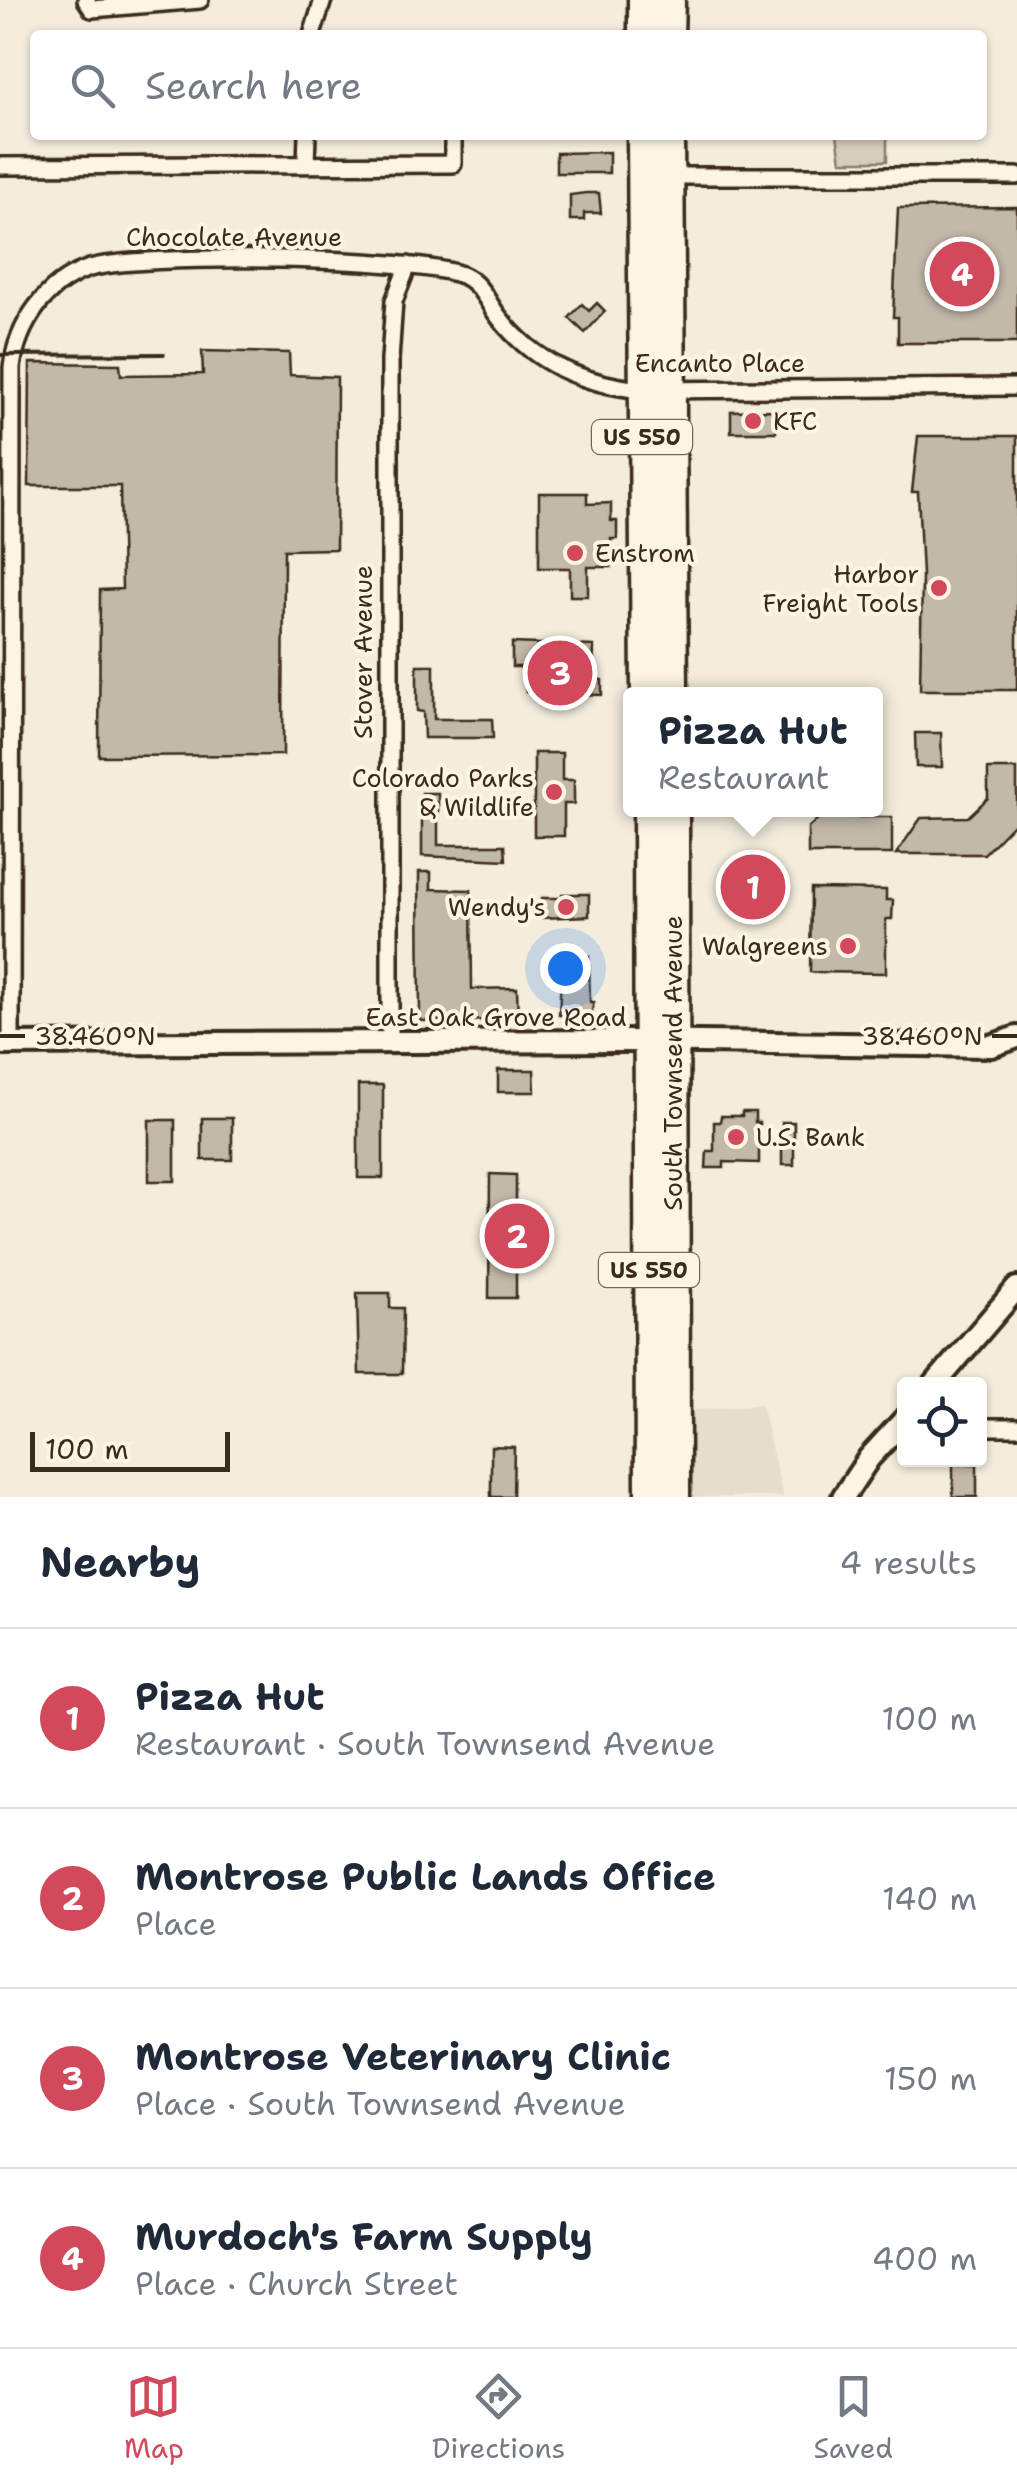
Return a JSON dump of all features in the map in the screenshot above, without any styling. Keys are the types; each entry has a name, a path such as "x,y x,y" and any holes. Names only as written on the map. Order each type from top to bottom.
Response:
{"highway":[{"path":"643,0 643,30"},
{"path":"669,30 670,0"},
{"name":"US 550","path":"642,140 646,687"},
{"name":"US 550","path":"669,140 673,687"},
{"name":"South Townsend Avenue","path":"648,817 661,1043 675,1497"},
{"name":"South Townsend Avenue","path":"650,1497 661,1043 674,817"}],"street":[{"path":"86,0 92,9 200,0"},
{"path":"314,30 323,0"},
{"path":"306,140 306,164"},
{"path":"0,166 453,164 454,140"},
{"path":"668,176 1017,176"},
{"name":"Chocolate Avenue","path":"5,1044 10,392 14,355 25,323 46,295 70,276 113,263 408,265"},
{"name":"Encanto Place","path":"408,265 440,268 470,278 519,341 552,366 602,385 642,390 1017,386"},
{"name":"Stover Avenue","path":"390,1042 390,360 394,301 408,265"},
{"name":"East Oak Grove Road","path":"5,1044 991,1046 1017,1037"},
{"name":"East Oak Grove Road","path":"991,1046 1017,1056"},
{"path":"941,1377 1017,1288"},
{"path":"843,1497 868,1458 897,1427"},
{"path":"987,1427 1017,1427"}],"shaded area":[{"path":"838,140 887,140 887,161 841,161"},
{"path":"761,1404 783,1497 687,1497 687,1411"}],"building":[{"path":"609,152 609,173 556,173 556,153"},
{"path":"599,193 601,213 584,213 584,220 570,220 570,195"},
{"path":"1017,207 1017,343 898,343 898,317 893,317 898,208"},
{"path":"597,303 605,311 585,333 569,318 582,304 589,311"},
{"path":"202,351 289,353 290,375 337,377 336,549 284,550 283,755 99,756 100,590 122,589 120,486 29,486 30,363 120,364 121,375 203,374"},
{"name":"KFC","path":"776,410 776,432 731,432 731,411"},
{"path":"918,436 1017,436 1017,690 920,690 922,575 918,492 912,492"},
{"name":"Enstrom","path":"539,493 587,493 587,504 611,503 617,539 611,539 611,567 588,567 588,596 570,596 570,568 539,568"},
{"path":"512,643 594,646 593,679 602,680 602,695 526,692 526,667 512,667"},
{"path":"417,665 434,665 434,719 492,719 493,738 424,738 423,712 417,711"},
{"path":"915,733 941,733 942,767 916,767"},
{"name":"Colorado Parks & Wildlife","path":"534,753 562,753 562,780 574,780 574,804 564,804 564,836 534,836"},
{"path":"988,769 1017,769 1017,820 984,854 896,854 921,818 968,817 988,798"},
{"path":"422,793 438,793 438,845 505,845 506,860 422,856"},
{"path":"820,817 892,817 892,854 808,854 808,828"},
{"path":"419,872 431,872 431,889 471,890 472,989 517,988 518,1020 420,1021"},
{"path":"732,875 775,876 775,898 731,899"},
{"name":"Walgreens","path":"811,889 886,890 886,900 893,900 892,919 886,919 886,973 810,972"},
{"name":"Wendy's","path":"562,894 589,894 589,916 542,918 542,898 562,898"},
{"path":"562,956 589,956 590,1002 594,1002 589,1022 563,1022 563,1015 559,1015"},
{"path":"498,1070 534,1070 535,1092 498,1092"},
{"path":"358,1085 383,1085 383,1178 358,1178"},
{"name":"U.S. Bank","path":"742,1112 755,1112 755,1122 759,1122 759,1163 724,1162 724,1168 706,1168 707,1151 714,1151 714,1122 720,1122 721,1116 742,1116"},
{"path":"202,1118 232,1118 232,1160 202,1160"},
{"path":"149,1120 175,1120 175,1181 149,1181"},
{"path":"782,1122 794,1122 794,1165 782,1165"},
{"path":"490,1174 516,1175 516,1224 545,1224 545,1249 516,1248 516,1298 489,1298"},
{"path":"357,1293 390,1293 390,1308 403,1308 402,1374 359,1374"},
{"path":"491,1446 514,1447 513,1497 491,1497"},
{"path":"953,1467 977,1467 977,1497 953,1497"}],"railway":[{"path":"0,355 164,354"}],"place":[{"name":"Murdoch's Farm Supply","path":"962,274"},
{"name":"KFC","path":"753,421"},
{"name":"Enstrom","path":"575,553"},
{"name":"Harbor Freight Tools","path":"939,588"},
{"name":"Montrose Veterinary Clinic","path":"560,673"},
{"name":"Colorado Parks & Wildlife","path":"554,792"},
{"name":"Pizza Hut","path":"753,887"},
{"name":"Wendy's","path":"566,907"},
{"name":"Walgreens","path":"848,946"},
{"name":"U.S. Bank","path":"736,1137"},
{"name":"Montrose Public Lands Office","path":"517,1236"}]}
